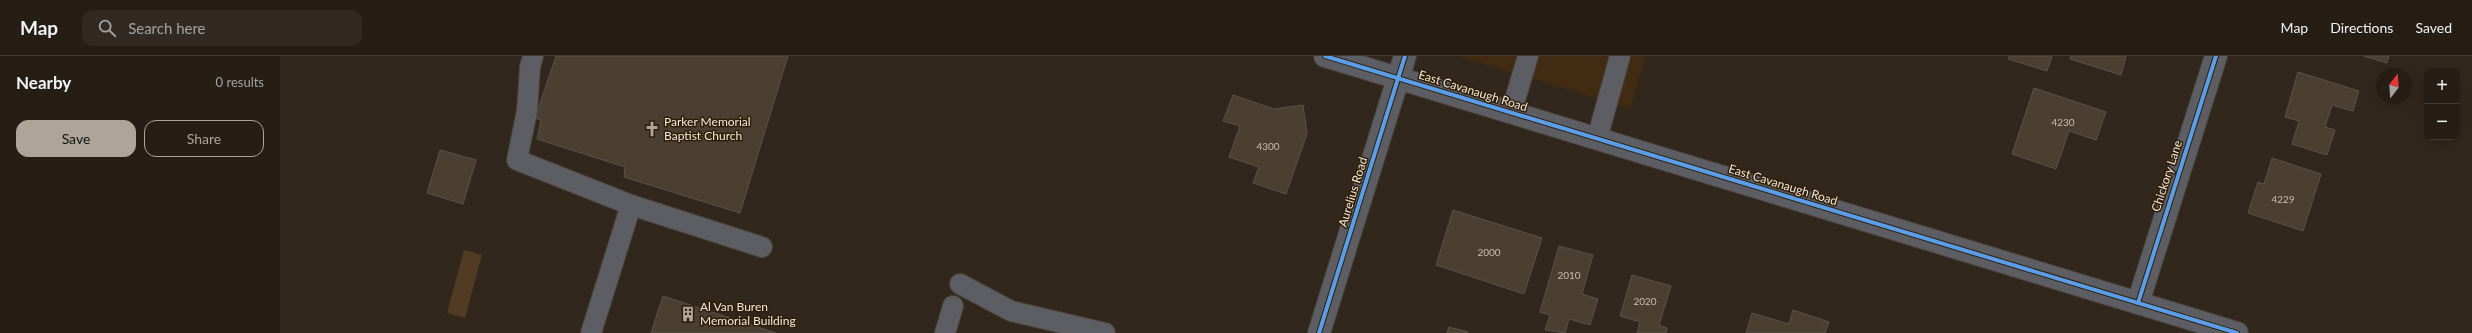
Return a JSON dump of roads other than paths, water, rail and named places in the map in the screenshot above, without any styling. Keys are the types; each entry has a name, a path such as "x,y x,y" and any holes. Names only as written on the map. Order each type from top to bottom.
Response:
{"street":[{"name":"East Cavanaugh Road","path":"1325,56 2237,333"},
{"name":"Aurelius Road","path":"1319,333 1405,56"},
{"name":"Chickory Lane","path":"2138,303 2216,56"}],"lane":[{"path":"533,56 530,67 527,111 518,160 631,205 762,247"},
{"path":"1512,113 1528,56"},
{"path":"1597,139 1620,56"},
{"path":"591,333 631,205"},
{"path":"960,284 1011,311 1105,333"},
{"path":"946,333 953,306"}],"place":[{"name":"Parker Memorial Baptist Church","path":"652,129"},
{"name":"Al Van Buren Memorial Building","path":"688,314"}]}
